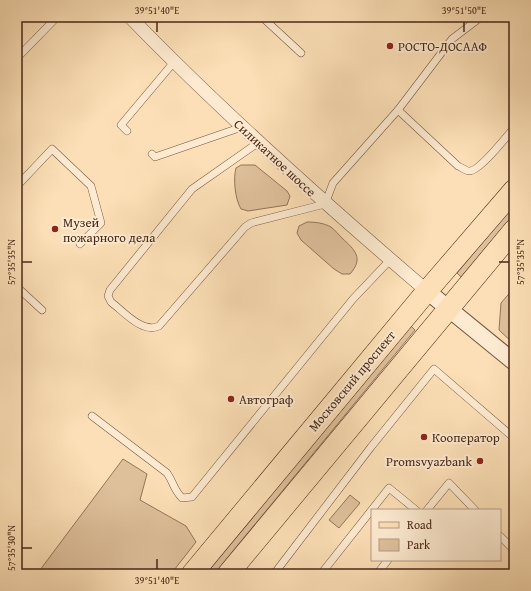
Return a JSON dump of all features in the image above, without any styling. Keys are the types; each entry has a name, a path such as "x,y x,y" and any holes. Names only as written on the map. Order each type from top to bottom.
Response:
{"main road":[{"name":"Московский проспект","path":"192,574 427,291 514,190"},
{"name":"Московский проспект","path":"228,574 514,230"}],"street":[{"name":"Силикатное шоссе","path":"137,19 174,62 242,127 326,204 427,291"},
{"path":"427,291 514,362"}],"lane":[{"path":"17,58 57,17"},
{"path":"262,17 301,54"},
{"path":"259,142 192,189 110,290 108,296 111,302 144,327 153,329 160,326 250,223 326,204 333,183 398,110 452,39 481,17"},
{"path":"127,131 121,125 174,62"},
{"path":"398,110 458,166 467,171 472,171 492,154 514,128"},
{"path":"152,154 155,157 242,127"},
{"path":"17,186 52,149 92,186 101,223 80,244"},
{"path":"92,416 166,473 172,480 175,491 182,498 192,497 353,299 390,260"},
{"path":"17,286 42,310"},
{"path":"274,574 371,447 434,369 514,438"},
{"path":"428,509 449,483 474,509"},
{"path":"373,509 390,488 415,509"},
{"path":"321,574 371,512"},
{"path":"501,537 514,550"},
{"path":"377,574 387,561"}],"green space":[{"path":"241,165 255,165 287,191 290,196 287,205 248,211 241,209 236,195 235,178 236,168"},
{"path":"514,205 514,214 461,277 457,273"},
{"path":"307,222 319,223 331,227 351,246 357,259 350,274 342,274 334,269 301,240 297,233 299,226"},
{"path":"514,288 514,344 499,330 501,303"},
{"path":"411,326 415,330 214,574 206,574"},
{"path":"123,459 147,474 140,500 186,526 196,542 171,574 37,574"},
{"path":"350,495 360,503 339,528 329,520"}],"place":[{"name":"РОСТО-ДОСААФ","path":"390,46"},
{"name":"Музей пожарного дела","path":"55,229"},
{"name":"Автограф","path":"231,399"},
{"name":"Кооператор","path":"424,437"},
{"name":"Promsvyazbank","path":"480,461"}]}
